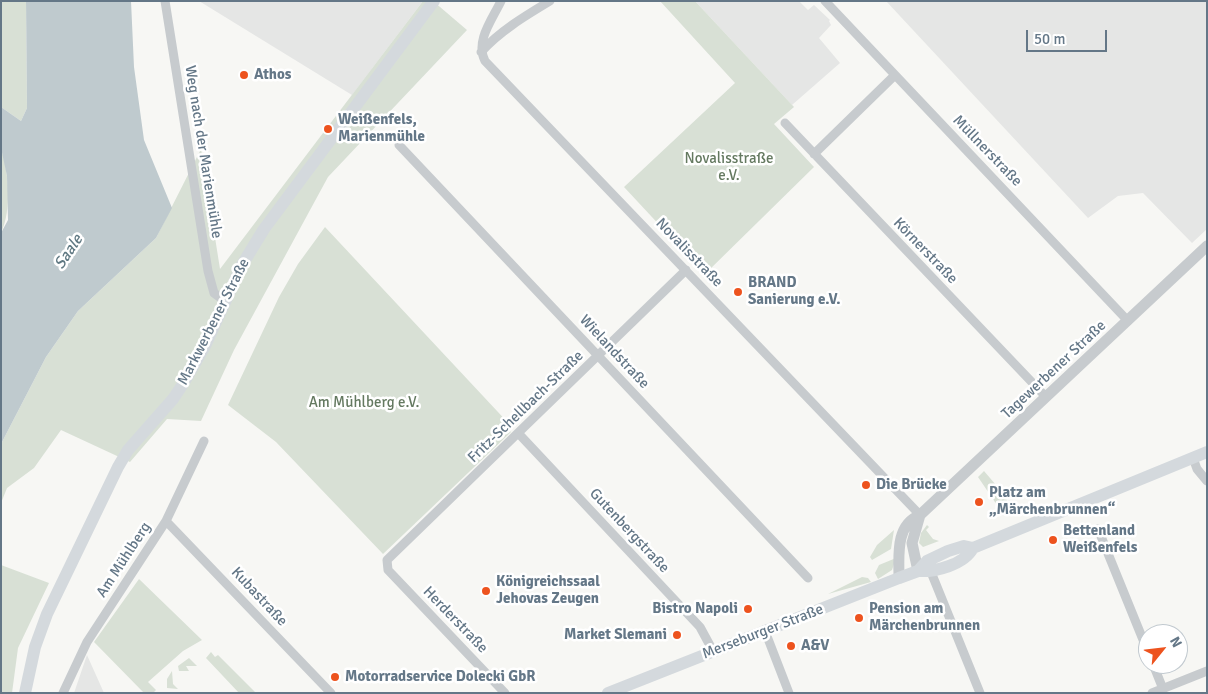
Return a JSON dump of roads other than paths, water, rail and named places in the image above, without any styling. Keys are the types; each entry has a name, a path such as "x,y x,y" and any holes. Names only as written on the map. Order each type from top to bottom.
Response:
{"main road":[{"name":"Markwerbener Straße","path":"25,693 35,647 47,614 118,467 128,450 173,399 183,384 205,346 242,265 282,204 428,3"},
{"name":"Merseburger Straße","path":"608,693 899,578 924,571 927,561 948,552 964,546 973,548 1207,452"}],"street":[{"name":"Weg nach der Marienmühle","path":"165,1 208,271 214,293 225,301"},
{"path":"481,52 481,42 501,1"},
{"path":"481,52 492,40 520,19 550,1"},
{"name":"Müllnerstraße","path":"825,1 1128,321"},
{"name":"Novalisstraße","path":"481,52 485,61 920,515"},
{"path":"814,154 895,75"},
{"name":"Körnerstraße","path":"786,123 1046,397"},
{"name":"Wielandstraße","path":"398,145 808,578"},
{"name":"Tagewerbener Straße","path":"899,578 900,539 910,522 920,515 1207,246"},
{"name":"Fritz-Schellbach-Straße","path":"386,565 390,555 519,434 686,270"},
{"name":"Gutenbergstraße","path":"519,434 700,627 713,651"},
{"name":"Am Mühlberg","path":"63,693 87,642 166,521 204,441"},
{"path":"1193,458 1197,470 1207,481"},
{"path":"920,515 912,543 980,693"},
{"name":"Kubastraße","path":"166,521 331,693"},
{"path":"1098,529 1138,627"},
{"name":"Herderstraße","path":"386,565 393,575 505,693"},
{"path":"765,631 790,693"},
{"path":"1152,693 1207,671"},
{"path":"1157,674 1163,688"}],"water":[{"name":"Saale","path":"26,1 131,1 134,67 144,140 172,208 156,238 78,311 46,357 1,444 1,233 8,220 7,176 1,148 1,107 21,121 27,108"}],"place":[{"name":"Athos","path":"244,75"},
{"name":"Weißenfels, Marienmühle","path":"328,129"},
{"name":"BRAND Sanierung e.V.","path":"738,292"},
{"name":"Die Brücke","path":"866,485"},
{"name":"Platz am „Märchenbrunnen“","path":"979,502"},
{"name":"Bettenland Weißenfels","path":"1053,540"},
{"name":"Königreichssaal Jehovas Zeugen","path":"486,591"},
{"name":"Bistro Napoli","path":"748,609"},
{"name":"Pension am Märchenbrunnen","path":"859,618"},
{"name":"Market Slemani","path":"677,635"},
{"name":"A&V","path":"791,646"},
{"name":"Motorradservice Dolecki GbR","path":"335,677"}],"park label":[{"name":"Novalisstraße e.V.","path":"729,168"},
{"name":"Am Mühlberg e.V.","path":"364,403"}]}
